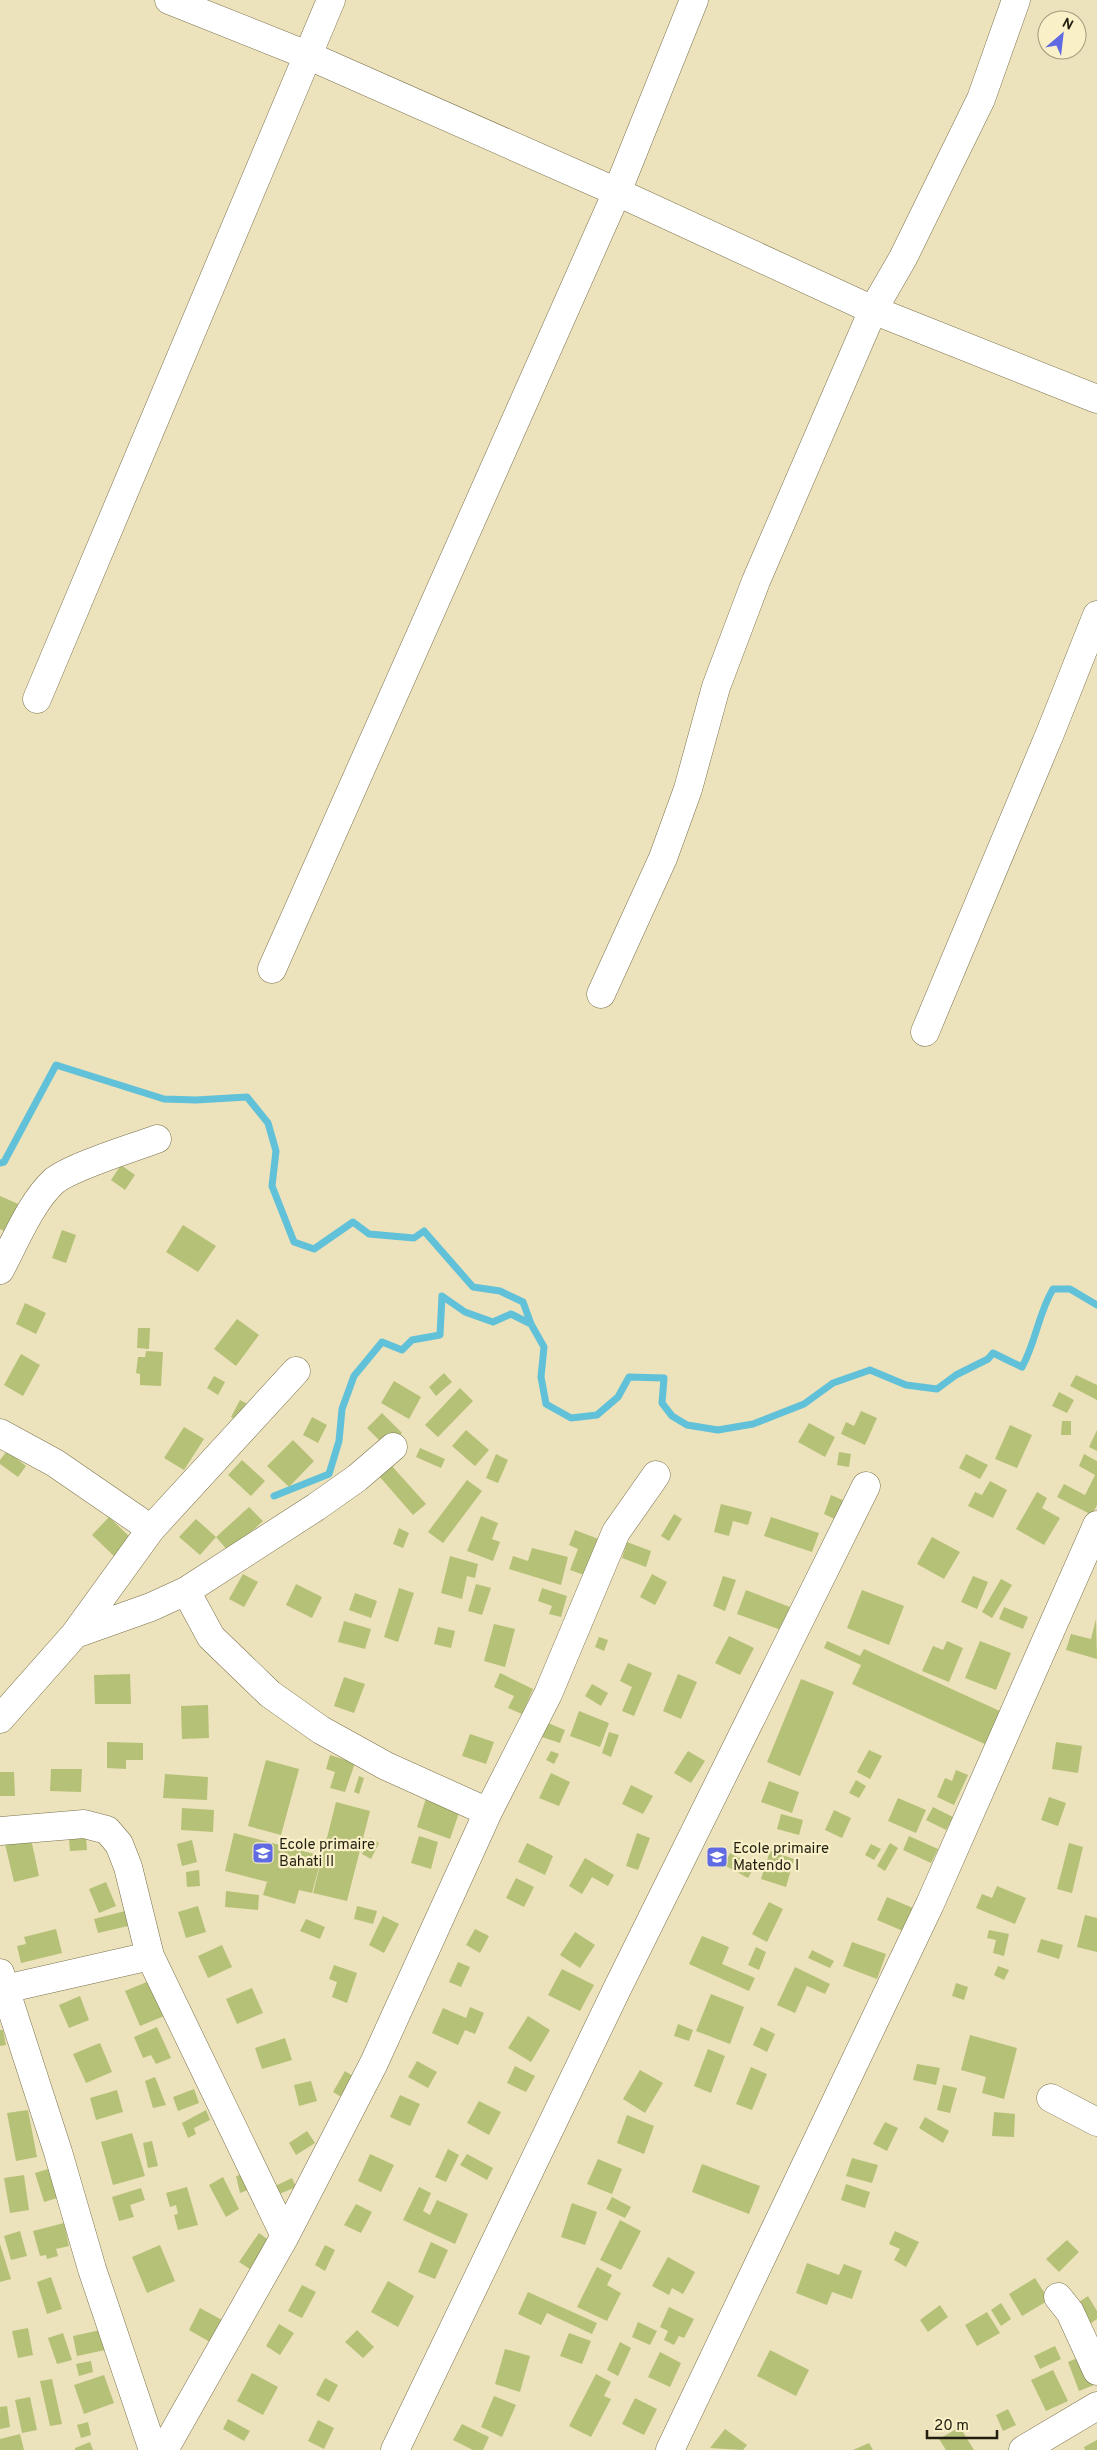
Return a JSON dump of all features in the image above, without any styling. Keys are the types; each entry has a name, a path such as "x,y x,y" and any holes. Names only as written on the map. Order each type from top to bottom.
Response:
{"street":[{"path":"168,0 307,55 617,192 873,310 1097,399"},
{"path":"37,699 330,0"},
{"path":"272,969 617,192 694,0"},
{"path":"601,994 663,858 688,789 716,687 756,581 873,310 904,258 981,99 1016,0"},
{"path":"925,1032 1052,731 1097,615"},
{"path":"0,1270 40,1196 55,1180 158,1139"},
{"path":"0,1719 75,1634 151,1529 296,1371"},
{"path":"0,1433 55,1463 151,1529"},
{"path":"75,1634 151,1607 186,1591 316,1507 356,1478 393,1447"},
{"path":"164,2450 285,2236 374,2063 488,1812 548,1694 616,1532 656,1475"},
{"path":"395,2450 616,1991 866,1486"},
{"path":"670,2450 930,1904 1097,1525"},
{"path":"186,1591 211,1637 270,1694 321,1730 386,1766 488,1812"},
{"path":"0,1831 84,1824 107,1830 119,1844 128,1867 150,1956 285,2236"},
{"path":"150,1956 2,1984 58,2152 92,2270 153,2450"},
{"path":"1051,2098 1097,2122"},
{"path":"1058,2297 1070,2312 1097,2372"},
{"path":"1023,2450 1097,2406"}],"building":[{"path":"121,1165 135,1175 125,1190 111,1180"},
{"path":"0,1196 23,1206 10,1234 0,1229"},
{"path":"183,1225 216,1246 198,1272 166,1252"},
{"path":"62,1230 76,1235 66,1263 52,1258"},
{"path":"25,1303 46,1313 36,1334 16,1324"},
{"path":"237,1319 259,1335 236,1366 214,1349"},
{"path":"138,1328 150,1328 149,1349 137,1348"},
{"path":"146,1351 163,1352 161,1386 140,1385 140,1374 136,1373 138,1357 145,1357"},
{"path":"21,1354 40,1365 23,1396 4,1385"},
{"path":"444,1373 452,1382 436,1396 429,1387"},
{"path":"1076,1375 1097,1385 1097,1400 1070,1386"},
{"path":"214,1376 225,1382 218,1395 207,1388"},
{"path":"394,1381 421,1397 409,1419 381,1403"},
{"path":"460,1388 473,1401 438,1437 425,1425"},
{"path":"1059,1392 1074,1400 1067,1413 1052,1406"},
{"path":"240,1400 253,1407 244,1423 231,1417"},
{"path":"861,1411 877,1418 865,1445 841,1434 846,1422 854,1426"},
{"path":"382,1413 402,1433 387,1448 367,1428"},
{"path":"312,1417 327,1425 318,1443 303,1435"},
{"path":"1062,1421 1071,1421 1071,1435 1061,1435"},
{"path":"809,1423 835,1437 825,1457 798,1442"},
{"path":"1010,1425 1032,1435 1017,1468 995,1459"},
{"path":"184,1427 204,1439 184,1470 164,1458"},
{"path":"466,1430 489,1450 475,1466 452,1446"},
{"path":"1097,1430 1097,1451 1089,1447"},
{"path":"293,1440 314,1461 289,1487 267,1466"},
{"path":"420,1448 445,1459 441,1468 416,1457"},
{"path":"7,1451 26,1466 18,1477 0,1464 0,1460"},
{"path":"839,1452 851,1454 849,1467 837,1465"},
{"path":"496,1454 508,1460 498,1483 486,1478"},
{"path":"966,1454 988,1465 980,1479 959,1468"},
{"path":"1084,1454 1097,1461 1097,1505 1092,1515 1057,1497 1064,1484 1085,1495 1095,1475 1079,1466"},
{"path":"242,1460 265,1481 251,1496 228,1475"},
{"path":"391,1465 426,1504 413,1515 379,1476"},
{"path":"467,1480 482,1491 443,1543 428,1532"},
{"path":"990,1481 1007,1490 993,1518 968,1506 975,1492 982,1495"},
{"path":"1037,1492 1047,1498 1042,1508 1060,1518 1044,1545 1016,1529"},
{"path":"831,1495 847,1502 839,1521 824,1514"},
{"path":"721,1504 752,1512 748,1525 733,1521 729,1536 714,1532"},
{"path":"249,1507 263,1521 229,1552 216,1537"},
{"path":"674,1514 682,1519 669,1541 661,1536"},
{"path":"481,1516 498,1523 492,1539 500,1542 493,1561 467,1551"},
{"path":"109,1517 132,1539 115,1557 92,1535"},
{"path":"771,1517 819,1533 812,1552 764,1536"},
{"path":"196,1519 216,1537 200,1555 179,1537"},
{"path":"399,1528 409,1533 403,1548 393,1544"},
{"path":"575,1530 601,1540 587,1576 570,1570 578,1549 569,1545"},
{"path":"932,1537 960,1552 944,1579 917,1564"},
{"path":"627,1542 651,1551 646,1567 622,1558"},
{"path":"532,1548 568,1557 561,1585 509,1569 513,1556 528,1561"},
{"path":"450,1556 478,1564 475,1578 467,1576 462,1599 441,1593"},
{"path":"243,1574 258,1582 244,1607 229,1599"},
{"path":"652,1574 667,1582 655,1605 640,1597"},
{"path":"723,1576 736,1580 725,1611 713,1606"},
{"path":"973,1576 988,1582 977,1609 961,1602"},
{"path":"1001,1579 1012,1585 992,1618 982,1612"},
{"path":"296,1584 322,1597 312,1618 286,1605"},
{"path":"476,1584 491,1588 482,1615 468,1611"},
{"path":"399,1588 414,1593 398,1642 384,1637"},
{"path":"542,1588 567,1596 561,1617 549,1614 552,1606 538,1601"},
{"path":"746,1590 790,1607 781,1630 737,1614"},
{"path":"862,1590 904,1606 889,1645 847,1628"},
{"path":"355,1593 377,1601 371,1618 349,1610"},
{"path":"1004,1607 1028,1617 1023,1629 999,1619"},
{"path":"1096,1619 1097,1659 1066,1650 1071,1634 1091,1639"},
{"path":"344,1621 371,1629 365,1649 338,1642"},
{"path":"494,1624 515,1629 505,1667 484,1661"},
{"path":"438,1627 455,1631 451,1648 434,1644"},
{"path":"729,1636 754,1648 740,1675 715,1663"},
{"path":"599,1637 608,1640 604,1651 595,1647"},
{"path":"827,1641 860,1656 864,1649 1002,1712 987,1745 852,1684 861,1665 824,1648"},
{"path":"947,1641 963,1648 949,1682 922,1671 933,1646 943,1650"},
{"path":"980,1641 1011,1653 996,1690 965,1678"},
{"path":"628,1663 652,1673 634,1716 622,1711 632,1687 620,1681"},
{"path":"500,1673 533,1689 522,1714 508,1708 514,1696 494,1687"},
{"path":"130,1674 131,1704 95,1704 94,1675"},
{"path":"678,1674 697,1682 681,1719 663,1711"},
{"path":"344,1677 365,1684 354,1713 334,1706"},
{"path":"801,1679 834,1692 800,1776 767,1762"},
{"path":"592,1684 608,1693 601,1706 585,1696"},
{"path":"208,1705 209,1738 182,1739 181,1706"},
{"path":"579,1711 609,1723 600,1747 570,1736"},
{"path":"548,1723 565,1730 560,1743 542,1737"},
{"path":"609,1732 619,1735 611,1757 602,1753"},
{"path":"470,1734 494,1742 486,1764 462,1756"},
{"path":"107,1742 143,1743 143,1760 126,1760 126,1769 107,1768"},
{"path":"1056,1742 1082,1746 1078,1773 1052,1769"},
{"path":"869,1750 882,1756 870,1779 857,1772"},
{"path":"551,1751 559,1754 554,1764 546,1760"},
{"path":"688,1751 705,1761 691,1783 674,1773"},
{"path":"330,1755 355,1763 345,1792 330,1788 335,1772 326,1769"},
{"path":"266,1760 299,1769 281,1835 248,1826"},
{"path":"51,1769 82,1769 81,1792 50,1791"},
{"path":"956,1770 968,1775 954,1805 937,1797 945,1778 952,1781"},
{"path":"0,1772 14,1772 15,1796 0,1796"},
{"path":"551,1773 570,1782 559,1806 539,1798"},
{"path":"165,1774 208,1777 207,1800 163,1798"},
{"path":"359,1776 364,1778 359,1794 354,1792"},
{"path":"856,1780 866,1786 859,1798 849,1793"},
{"path":"769,1781 799,1792 792,1813 761,1802"},
{"path":"631,1785 653,1796 643,1814 622,1804"},
{"path":"427,1795 461,1807 450,1839 417,1827"},
{"path":"1049,1797 1066,1803 1058,1826 1041,1820"},
{"path":"898,1798 926,1810 916,1833 888,1821"},
{"path":"336,1802 370,1811 347,1901 313,1893"},
{"path":"933,1807 953,1817 946,1830 926,1820"},
{"path":"182,1808 214,1810 213,1832 181,1830"},
{"path":"834,1810 851,1818 842,1838 825,1830"},
{"path":"781,1814 803,1820 799,1835 777,1829"},
{"path":"85,1826 87,1850 70,1851 68,1827"},
{"path":"234,1833 322,1856 312,1893 299,1890 295,1904 263,1895 267,1882 276,1884 225,1871"},
{"path":"637,1833 650,1838 638,1870 626,1866"},
{"path":"30,1834 39,1876 14,1882 4,1840"},
{"path":"419,1836 438,1842 431,1869 411,1863"},
{"path":"909,1836 938,1849 931,1863 903,1850"},
{"path":"370,1838 379,1843 371,1859 362,1854"},
{"path":"192,1840 197,1862 182,1866 177,1844"},
{"path":"527,1843 553,1856 545,1875 518,1862"},
{"path":"890,1843 898,1848 885,1871 877,1866"},
{"path":"1069,1843 1083,1847 1072,1893 1057,1889"},
{"path":"871,1844 881,1849 874,1860 865,1855"},
{"path":"770,1851 794,1859 786,1887 761,1879"},
{"path":"730,1853 755,1866 748,1878 724,1865"},
{"path":"585,1858 614,1875 608,1886 592,1877 582,1894 569,1886"},
{"path":"199,1870 200,1886 187,1887 186,1872"},
{"path":"516,1878 534,1887 524,1907 506,1898"},
{"path":"106,1882 116,1906 99,1913 89,1889"},
{"path":"997,1886 1026,1898 1015,1924 976,1908 982,1894 992,1898"},
{"path":"226,1891 259,1895 258,1910 225,1907"},
{"path":"887,1897 913,1908 903,1931 877,1920"},
{"path":"769,1902 783,1909 767,1942 752,1934"},
{"path":"198,1906 206,1932 186,1938 178,1912"},
{"path":"357,1906 377,1911 373,1924 354,1919"},
{"path":"125,1911 128,1926 98,1933 94,1919"},
{"path":"1085,1915 1097,1918 1097,1952 1077,1947"},
{"path":"383,1916 399,1924 384,1953 369,1945"},
{"path":"306,1919 325,1927 320,1939 300,1931"},
{"path":"56,1929 62,1953 21,1963 17,1946 26,1944 24,1937"},
{"path":"475,1929 489,1936 480,1953 466,1945"},
{"path":"989,1930 1009,1934 1004,1956 993,1953 996,1940 987,1938"},
{"path":"575,1932 595,1945 580,1968 560,1955"},
{"path":"702,1936 729,1947 722,1964 755,1978 749,1991 689,1964"},
{"path":"1041,1939 1063,1945 1059,1959 1037,1952"},
{"path":"852,1942 886,1954 877,1979 843,1966"},
{"path":"222,1945 232,1967 208,1978 198,1956"},
{"path":"756,1947 766,1952 759,1970 748,1965"},
{"path":"812,1950 834,1961 830,1968 808,1958"},
{"path":"458,1962 470,1967 461,1987 449,1982"},
{"path":"334,1965 357,1973 347,2003 332,1997 337,1982 329,1979"},
{"path":"998,1966 1009,1970 1004,1980 994,1975"},
{"path":"795,1967 830,1984 825,1994 807,1986 795,2013 777,2005"},
{"path":"562,1969 594,1985 580,2011 548,1995"},
{"path":"154,1979 169,2014 140,2026 125,1991"},
{"path":"956,1983 968,1987 964,2000 952,1996"},
{"path":"252,1988 263,2013 237,2024 226,1999"},
{"path":"711,1994 744,2007 730,2044 696,2031"},
{"path":"80,1996 89,2020 69,2028 59,2005"},
{"path":"470,2007 484,2013 475,2034 465,2030 458,2045 432,2033 443,2008 466,2018"},
{"path":"528,2016 550,2030 531,2062 508,2048"},
{"path":"678,2024 693,2030 689,2041 674,2036"},
{"path":"157,2027 171,2058 156,2064 151,2055 143,2058 134,2037"},
{"path":"761,2027 775,2034 767,2052 753,2045"},
{"path":"0,2030 3,2030 6,2045 0,2046"},
{"path":"970,2035 1017,2048 1004,2099 982,2093 986,2077 961,2070"},
{"path":"285,2038 292,2060 262,2069 255,2048"},
{"path":"100,2043 112,2072 86,2083 73,2054"},
{"path":"708,2049 725,2056 711,2093 694,2086"},
{"path":"417,2061 437,2072 428,2088 408,2077"},
{"path":"917,2064 940,2068 936,2085 913,2080"},
{"path":"515,2066 535,2076 526,2092 507,2083"},
{"path":"751,2067 767,2074 752,2110 736,2104"},
{"path":"640,2070 663,2083 645,2113 623,2099"},
{"path":"345,2071 359,2080 348,2101 333,2092"},
{"path":"155,2077 166,2105 153,2108 145,2081"},
{"path":"311,2081 317,2101 299,2106 294,2085"},
{"path":"943,2085 957,2088 950,2113 937,2110"},
{"path":"194,2089 199,2103 178,2111 173,2097"},
{"path":"117,2090 123,2112 96,2120 90,2098"},
{"path":"400,2095 420,2104 410,2126 390,2117"},
{"path":"479,2101 501,2112 489,2135 467,2123"},
{"path":"28,2110 37,2157 16,2161 7,2113"},
{"path":"206,2110 210,2120 194,2128 196,2134 188,2138 182,2123"},
{"path":"994,2112 1015,2114 1014,2137 992,2136"},
{"path":"627,2115 654,2126 644,2154 617,2143"},
{"path":"925,2117 949,2131 943,2143 919,2128"},
{"path":"885,2122 898,2128 887,2151 873,2144"},
{"path":"307,2131 315,2143 296,2155 289,2143"},
{"path":"132,2133 145,2176 113,2185 101,2142"},
{"path":"152,2141 158,2166 148,2168 143,2143"},
{"path":"448,2149 459,2155 446,2182 435,2177"},
{"path":"370,2154 394,2165 381,2192 358,2181"},
{"path":"467,2154 493,2168 487,2180 460,2165"},
{"path":"852,2158 878,2165 872,2183 846,2176"},
{"path":"598,2159 622,2169 612,2194 587,2184"},
{"path":"702,2164 760,2186 749,2214 692,2192"},
{"path":"58,2166 67,2195 44,2202 35,2173"},
{"path":"244,2174 248,2190 240,2193 236,2176"},
{"path":"24,2175 29,2210 10,2213 4,2178"},
{"path":"223,2177 239,2209 226,2217 209,2185"},
{"path":"292,2178 296,2187 277,2195 273,2187"},
{"path":"846,2184 870,2192 865,2208 841,2200"},
{"path":"187,2187 198,2225 178,2230 174,2215 178,2214 176,2205 170,2207 166,2193"},
{"path":"419,2187 431,2193 423,2211 430,2215 437,2200 468,2214 455,2244 403,2220"},
{"path":"141,2188 145,2200 130,2205 134,2217 119,2221 112,2197"},
{"path":"612,2197 631,2207 625,2218 606,2209"},
{"path":"572,2203 597,2212 585,2245 561,2237"},
{"path":"356,2204 372,2212 361,2233 344,2225"},
{"path":"620,2220 641,2231 621,2270 600,2260"},
{"path":"64,2223 69,2246 56,2249 58,2256 47,2259 46,2255 40,2256 33,2231"},
{"path":"20,2231 27,2256 11,2260 4,2236"},
{"path":"895,2231 919,2242 906,2267 894,2260 900,2249 889,2244"},
{"path":"259,2233 275,2245 256,2273 239,2262"},
{"path":"1067,2240 1079,2252 1059,2272 1046,2259"},
{"path":"431,2242 448,2250 435,2279 418,2272"},
{"path":"0,2244 11,2279 0,2282"},
{"path":"160,2245 175,2281 147,2293 132,2257"},
{"path":"325,2245 335,2250 325,2271 315,2265"},
{"path":"668,2257 695,2272 683,2294 672,2288 669,2295 652,2286"},
{"path":"807,2263 839,2275 844,2264 862,2271 852,2299 832,2292 827,2305 796,2293"},
{"path":"597,2267 612,2275 607,2285 621,2293 607,2321 577,2307"},
{"path":"51,2277 62,2309 47,2314 37,2282"},
{"path":"1035,2278 1049,2300 1022,2316 1009,2294"},
{"path":"388,2281 414,2296 398,2327 371,2312"},
{"path":"302,2285 316,2292 302,2318 288,2311"},
{"path":"528,2292 597,2323 592,2334 547,2313 541,2325 518,2314"},
{"path":"1088,2296 1097,2311 1097,2319 1088,2325 1076,2304"},
{"path":"1001,2303 1011,2319 1001,2326 991,2310"},
{"path":"940,2305 948,2317 928,2332 920,2320"},
{"path":"669,2307 694,2319 684,2338 679,2336 674,2345 664,2340 668,2331 660,2327"},
{"path":"200,2308 222,2320 210,2342 189,2330"},
{"path":"987,2312 1000,2333 977,2346 965,2325"},
{"path":"638,2322 657,2331 650,2345 632,2337"},
{"path":"279,2324 294,2333 280,2355 266,2346"},
{"path":"28,2328 33,2355 18,2358 12,2331"},
{"path":"105,2329 110,2349 77,2356 73,2336"},
{"path":"357,2330 374,2347 363,2358 345,2342"},
{"path":"63,2333 72,2360 57,2364 48,2338"},
{"path":"569,2333 591,2341 582,2364 560,2356"},
{"path":"620,2342 631,2348 618,2376 607,2370"},
{"path":"1055,2346 1061,2359 1040,2369 1034,2356"},
{"path":"505,2349 530,2356 520,2392 495,2384"},
{"path":"770,2350 809,2370 796,2396 757,2376"},
{"path":"660,2352 681,2363 670,2387 648,2377"},
{"path":"1082,2356 1094,2385 1079,2391 1068,2362"},
{"path":"91,2361 93,2372 79,2376 76,2364"},
{"path":"1053,2370 1068,2401 1046,2411 1031,2380"},
{"path":"252,2373 278,2387 263,2415 237,2401"},
{"path":"596,2374 611,2382 604,2396 611,2399 591,2437 569,2426"},
{"path":"104,2375 114,2403 84,2414 74,2385"},
{"path":"325,2378 338,2385 329,2402 316,2395"},
{"path":"52,2379 62,2424 50,2426 40,2381"},
{"path":"494,2396 516,2405 502,2437 481,2427"},
{"path":"30,2397 37,2430 22,2433 15,2400"},
{"path":"635,2398 657,2409 644,2435 622,2424"},
{"path":"7,2406 10,2427 0,2429 0,2407"},
{"path":"1008,2409 1016,2425 1003,2431 996,2415"},
{"path":"228,2419 250,2431 244,2441 223,2429"},
{"path":"318,2420 334,2428 324,2449 308,2441"},
{"path":"88,2422 91,2435 81,2438 77,2425"},
{"path":"462,2424 489,2437 483,2450 473,2450 453,2440"},
{"path":"960,2427 974,2450 946,2450 939,2439"},
{"path":"725,2429 747,2445 743,2450 710,2448"},
{"path":"20,2434 24,2450 0,2450 0,2439"},
{"path":"1097,2440 1097,2450 1085,2450 1084,2447"},
{"path":"90,2442 93,2450 75,2450 75,2448"},
{"path":"869,2443 873,2450 853,2450"}],"waterway":[{"path":"0,1163 4,1162 56,1065 164,1099 196,1100 247,1097 268,1123 276,1151 272,1186 294,1242 314,1249 353,1222 369,1234 414,1238 424,1231 473,1287 500,1291 523,1302 531,1324"},
{"path":"274,1496 329,1474 339,1441 342,1409 354,1376 382,1342 402,1350 412,1340 440,1335 442,1296 465,1312 493,1322 511,1314 531,1324 544,1347 541,1377 546,1404 571,1418 597,1415 618,1397 629,1377 664,1378 662,1403 672,1416 687,1425 718,1430 753,1424 804,1404 833,1383 870,1370 906,1385 937,1389 956,1375 988,1359 993,1353 1022,1367 1053,1289 1070,1289 1097,1305"}],"place":[{"name":"Ecole primaire Bahati II","path":"263,1853"},
{"name":"Ecole primaire Matendo I","path":"717,1857"}]}
